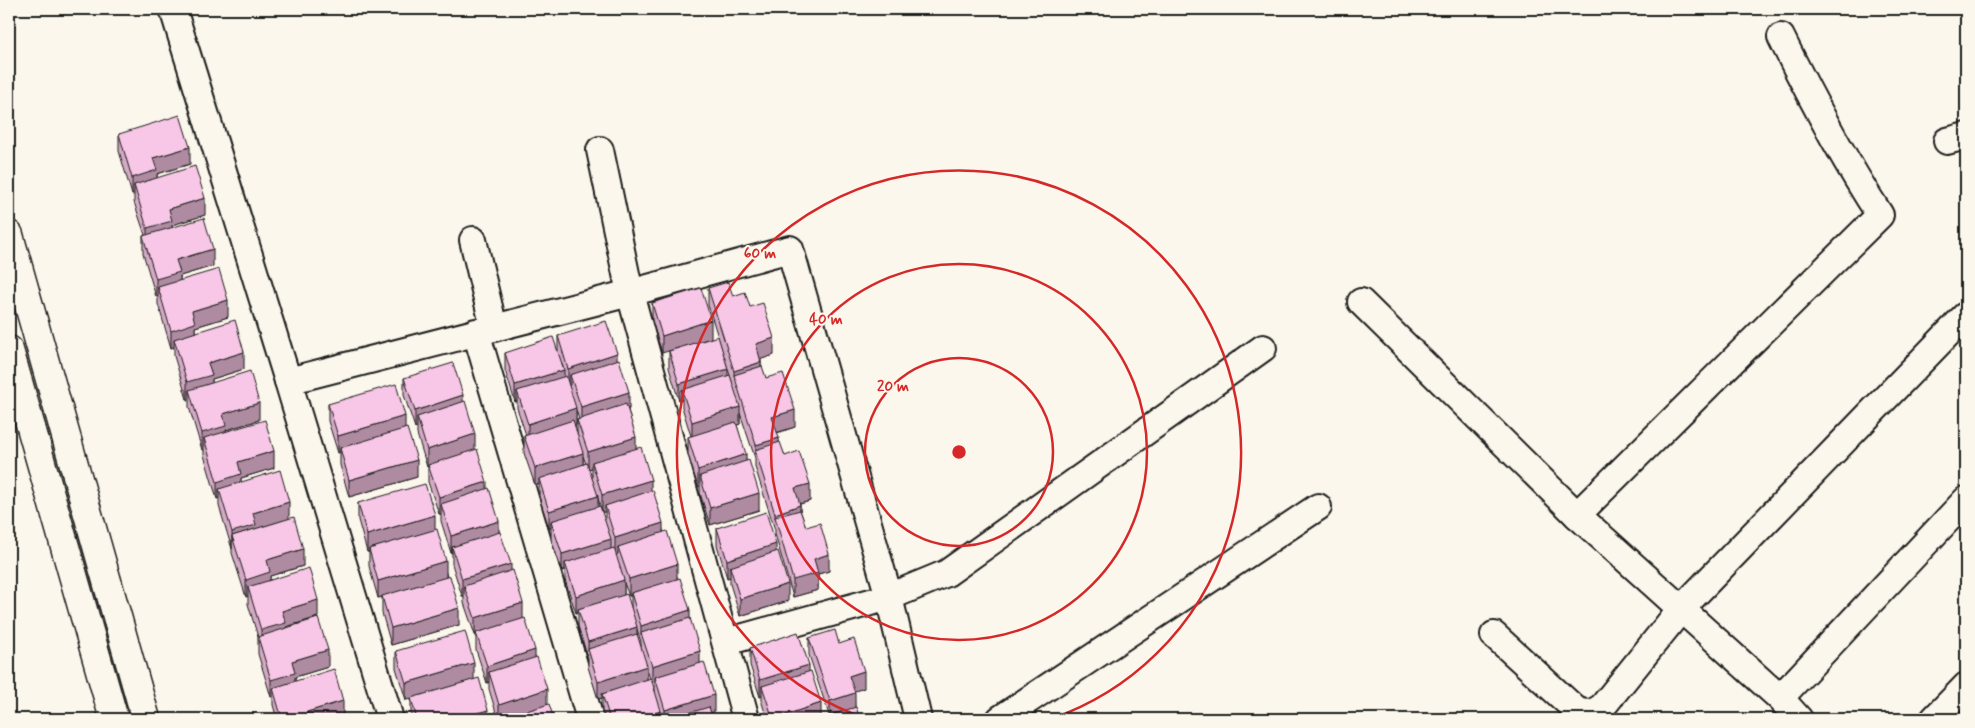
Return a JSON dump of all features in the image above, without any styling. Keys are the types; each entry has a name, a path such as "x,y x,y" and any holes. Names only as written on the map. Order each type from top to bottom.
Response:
{"street":[{"path":"172,9 288,381 390,719"},
{"path":"1578,515 1880,215 1821,118 1780,37"},
{"path":"600,150 630,293 746,719"},
{"path":"9,235 146,719"},
{"path":"473,240 485,330 590,719"},
{"path":"288,381 630,293 790,249 889,597 918,719"},
{"path":"1361,302 1578,515 1780,698 1799,719"},
{"path":"1494,635 1576,710 1585,714 1595,712 1603,706 1681,609 1965,316"},
{"path":"726,642 889,597 947,573 1264,348"},
{"path":"9,353 114,719"},
{"path":"1780,698 1966,500"},
{"path":"1000,719 1318,507"},
{"path":"1934,719 1966,686"}],"building":[{"path":"180,115 190,147 153,158 157,170 132,178 119,134"},
{"path":"195,166 205,198 169,209 172,221 147,228 134,185"},
{"path":"204,218 213,249 176,260 180,272 156,279 143,236"},
{"path":"219,269 228,300 192,311 195,323 171,331 158,287"},
{"path":"728,282 733,296 745,292 750,307 763,303 774,338 756,344 761,362 734,371 708,288"},
{"path":"701,288 711,320 662,336 652,303"},
{"path":"235,320 244,352 208,363 212,375 187,382 174,339"},
{"path":"606,321 617,353 568,369 558,336"},
{"path":"718,336 728,369 679,384 669,351"},
{"path":"553,337 564,370 515,385 505,353"},
{"path":"619,359 629,392 581,407 570,375"},
{"path":"453,363 463,395 415,411 404,378"},
{"path":"762,366 766,378 783,373 795,410 772,417 779,438 756,445 734,375"},
{"path":"250,371 259,403 223,414 226,426 202,433 189,390"},
{"path":"730,375 740,407 692,422 682,390"},
{"path":"566,376 576,408 528,424 517,391"},
{"path":"396,384 405,416 338,436 328,404"},
{"path":"465,401 475,434 427,450 417,417"},
{"path":"626,404 636,437 588,452 577,420"},
{"path":"265,420 274,451 238,462 241,474 217,482 204,438"},
{"path":"573,420 583,453 535,468 524,436"},
{"path":"736,422 746,454 698,470 688,437"},
{"path":"407,428 417,460 349,480 340,448"},
{"path":"780,442 785,456 799,451 810,484 795,488 800,505 775,514 755,450"},
{"path":"641,447 651,480 602,495 592,462"},
{"path":"477,449 487,482 439,497 428,465"},
{"path":"749,460 759,493 710,508 700,476"},
{"path":"587,463 598,496 549,511 539,479"},
{"path":"280,470 289,502 253,513 256,525 232,532 219,489"},
{"path":"425,484 435,515 367,535 358,503"},
{"path":"489,488 499,521 451,536 441,504"},
{"path":"653,490 663,523 615,538 605,506"},
{"path":"600,506 611,539 562,554 551,521"},
{"path":"800,510 806,527 820,523 829,554 814,559 818,573 793,580 775,517"},
{"path":"766,512 776,544 727,560 717,528"},
{"path":"294,517 303,549 267,560 270,572 246,580 232,536"},
{"path":"437,529 446,561 378,581 369,549"},
{"path":"667,531 677,564 629,579 618,547"},
{"path":"500,532 511,564 462,579 452,547"},
{"path":"614,548 624,580 576,596 565,563"},
{"path":"778,551 788,584 740,599 730,567"},
{"path":"309,568 318,600 282,611 286,623 261,630 248,587"},
{"path":"513,570 523,603 475,618 464,586"},
{"path":"450,576 459,608 391,628 382,596"},
{"path":"680,578 690,610 641,626 631,593"},
{"path":"627,594 637,627 588,642 578,609"},
{"path":"318,618 328,650 292,661 295,673 271,680 258,637"},
{"path":"525,618 535,650 487,666 476,633"},
{"path":"690,618 700,651 652,666 641,633"},
{"path":"835,630 839,644 854,639 864,671 849,676 855,693 830,701 809,638"},
{"path":"465,631 474,663 406,683 396,651"},
{"path":"798,632 809,665 760,680 750,648"},
{"path":"637,634 647,666 598,682 588,649"},
{"path":"537,657 547,689 499,705 489,672"},
{"path":"704,662 714,695 665,710 655,677"},
{"path":"334,669 343,701 307,712 309,719 282,719 273,688"},
{"path":"811,671 821,703 773,719 762,686"},
{"path":"479,678 488,710 455,719 417,719 411,698"},
{"path":"651,678 661,711 635,719 610,719 602,694"},
{"path":"549,704 554,719 501,719"},
{"path":"709,707 713,719 669,719"},
{"path":"856,707 860,719 832,719 831,715"},
{"path":"347,716 348,719 335,719"}]}
